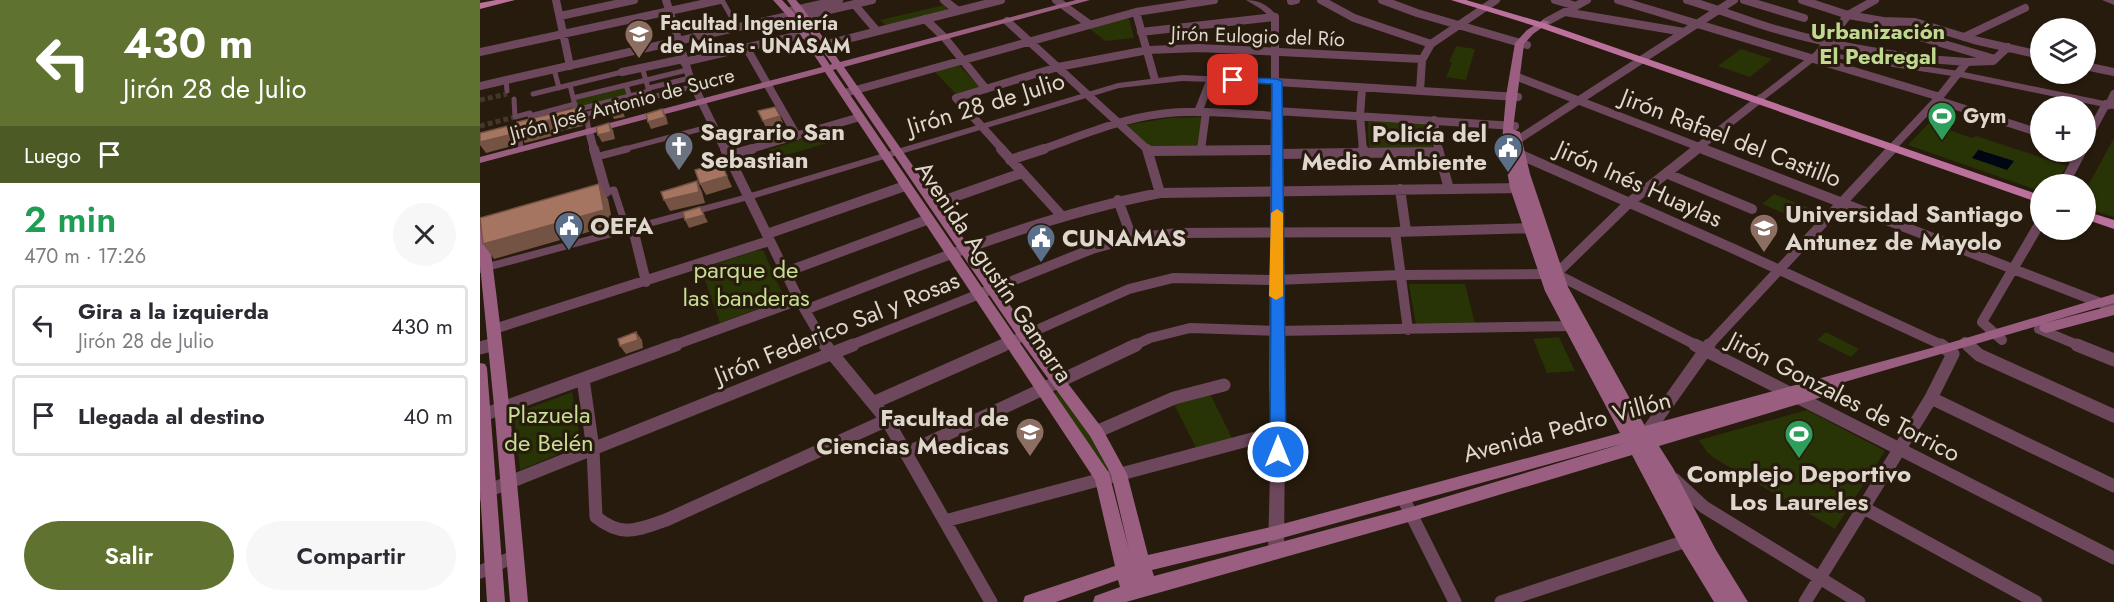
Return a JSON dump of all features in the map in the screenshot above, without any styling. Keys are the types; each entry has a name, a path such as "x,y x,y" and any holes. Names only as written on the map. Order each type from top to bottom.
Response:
{"main road":[{"path":"480,4 490,0"},
{"path":"480,4 510,0"},
{"name":"Avenida Agustín Gamarra","path":"777,0 795,11 823,45 832,66"},
{"name":"Jirón José Antonio de Sucre","path":"480,160 1007,21 1060,3 1086,0"},
{"path":"1456,0 1489,4"},
{"path":"1472,0 1489,4 1533,33 1645,58 2030,194"},
{"name":"Avenida Agustín Gamarra","path":"795,11 804,33 832,66 892,154 904,186 929,219 959,252"},
{"path":"1533,33 1518,77 1512,126 1513,147 1534,228 1550,274 1641,438 1686,541 1724,602"},
{"name":"Avenida Agustín Gamarra","path":"850,92 860,117 934,204 959,252 1017,338 1044,390 1103,478 1134,566"},
{"path":"2096,217 2114,223"},
{"path":"483,228 483,268 495,336 511,482 519,602"},
{"name":"Avenida Pedro Villón","path":"1998,337 2039,329 2110,305"},
{"name":"Avenida Pedro Villón","path":"1032,602 1134,566 1275,533 1641,438 2110,305"},
{"name":"Avenida Agustín Gamarra","path":"1017,338 1059,383 1096,432 1119,474 1139,589"},
{"path":"480,368 487,568 496,602"},
{"path":"1641,438 1667,473 1710,556 1739,602"},
{"name":"Avenida Pedro Villón","path":"1102,602 1139,589 1412,514 1641,438"}],"street":[{"path":"556,0 565,33 570,66"},
{"path":"560,16 634,0"},
{"path":"480,52 565,33 668,5 721,0 738,27"},
{"path":"480,86 738,27 839,0"},
{"path":"795,11 872,0"},
{"path":"944,0 958,10"},
{"path":"823,45 999,0"},
{"path":"850,92 1136,12 1214,0"},
{"path":"1250,0 1264,7 1275,17 1277,51 1276,552"},
{"path":"1322,0 1354,18 1431,44"},
{"path":"1382,0 1417,14 1459,25 1533,33 1587,0"},
{"path":"1555,0 1576,6"},
{"path":"1618,0 1768,46 1814,57 2030,130"},
{"path":"1687,0 1785,32 1912,57 1982,63 1995,59 2008,47"},
{"path":"1513,147 1581,99 1734,0"},
{"path":"1744,0 1804,18"},
{"path":"1802,0 1846,17 1893,28 1995,59"},
{"path":"874,402 1130,289 1173,278 1276,280 1400,275 1550,274 1630,202 1814,57 1846,17 1875,0"},
{"path":"2106,0 2114,3"},
{"path":"1060,3 1089,24"},
{"path":"854,4 877,31"},
{"path":"1420,91 1421,59 1431,44 1489,4"},
{"path":"668,5 677,41 712,126 802,305 828,349 887,420 908,453 991,602"},
{"path":"1964,38 2025,8"},
{"path":"1136,12 1155,80"},
{"path":"1565,12 1684,32"},
{"path":"1141,32 1275,17"},
{"path":"1846,17 1915,22 1964,38 2030,52"},
{"path":"925,19 944,37 986,89"},
{"path":"1007,21 1149,151 1160,193"},
{"path":"564,119 631,99 649,91 649,88 746,47 804,33"},
{"path":"746,47 797,136"},
{"name":"Jirón Eulogio del Río","path":"981,127 957,98 1058,68 1112,55 1148,50 1199,48 1421,59"},
{"path":"622,54 625,71"},
{"path":"1814,57 1959,74 2110,105"},
{"path":"1641,438 1704,350 1938,99 1967,62"},
{"path":"532,94 642,67 688,71"},
{"path":"642,67 649,88"},
{"path":"2096,68 2114,72"},
{"path":"554,69 558,88"},
{"path":"530,116 574,104 626,85 688,71"},
{"path":"631,99 688,71"},
{"name":"Jirón Rafael del Castillo","path":"1518,77 1581,99 2011,269 2110,305"},
{"path":"1202,151 1202,112 1211,79"},
{"name":"Jirón 28 de Julio","path":"483,268 748,197 1118,86 1155,80 1211,79 1514,96"},
{"path":"506,80 507,91"},
{"path":"570,85 574,104"},
{"path":"626,85 631,99"},
{"path":"1362,88 1360,116 1363,154"},
{"path":"2096,126 2110,105 2114,94"},
{"path":"514,99 515,117 530,113 530,116"},
{"path":"574,104 606,106"},
{"path":"1010,160 1119,124 1159,114 1276,113 1512,126"},
{"path":"586,114 606,192"},
{"path":"521,149 530,116"},
{"path":"727,156 860,117"},
{"path":"1434,120 1438,152 1449,189"},
{"path":"596,157 712,126"},
{"path":"981,127 1060,214"},
{"path":"510,132 526,129"},
{"name":"Jirón Inés Huaylas","path":"1513,147 1781,270 2114,416"},
{"path":"1149,151 1363,154 1438,152"},
{"path":"934,204 1022,173"},
{"path":"1668,174 1752,209"},
{"path":"480,348 495,336 768,238 904,186"},
{"path":"483,415 959,252 1060,214 1118,200 1160,193 1522,188"},
{"path":"1400,189 1400,275 1408,330"},
{"path":"584,198 614,190 630,230 646,282"},
{"path":"1118,200 1132,238"},
{"path":"786,272 929,219"},
{"name":"Jirón Federico Sal y Rosas","path":"485,493 1092,249 1132,238 1177,233 1400,232 1534,228"},
{"path":"1998,337 1982,322 2030,239"},
{"name":"Jirón Gonzales de Torrico","path":"1550,274 2114,558"},
{"path":"908,453 1150,338 1190,328 1276,331 1577,326"},
{"path":"2039,329 2114,360"},
{"path":"1805,602 1864,508 1898,448 1931,398 1959,348"},
{"path":"583,379 593,449 596,517 609,529 631,531 666,520 887,420"},
{"path":"1096,432 1165,399 1190,391 1224,385"},
{"path":"1931,398 2114,486"},
{"path":"945,522 1278,432"},
{"path":"1667,473 1704,507 1859,602"},
{"path":"1403,498 1455,602"},
{"path":"1864,508 2036,602"},
{"path":"1501,602 1686,541"},
{"path":"487,568 515,556"}],"green space":[{"path":"949,4 956,10 888,27 880,20"},
{"path":"1125,18 1129,19 1134,38 1105,41 1089,28"},
{"path":"1456,46 1475,49 1466,80 1446,77"},
{"path":"1741,49 1772,59 1750,77 1718,66"},
{"path":"958,64 981,88 957,95 933,70"},
{"path":"626,85 630,96 576,110 573,98"},
{"path":"1202,117 1199,150 1151,150 1127,125 1169,118"},
{"path":"1371,119 1427,124 1433,150 1369,151 1368,121"},
{"path":"1929,123 1972,138 1976,136 2030,154 2030,162 2055,162 2067,166 2062,174 2030,174 2030,188 1908,145"},
{"path":"830,130 837,140 774,159 768,150"},
{"path":"2114,138 2114,217 2096,211 2094,174"},
{"path":"1774,194 1821,213 1810,224 1762,204"},
{"name":"parque de las banderas","path":"763,250 784,297 779,301 720,323 701,269"},
{"path":"1409,284 1465,284 1475,323 1416,325"},
{"path":"1826,332 1859,349 1851,357 1817,340"},
{"path":"1559,337 1575,371 1547,373 1533,339"},
{"path":"1060,390 1113,469 1105,472 1053,394"},
{"path":"1208,390 1232,438 1196,448 1172,400"},
{"name":"Plazuela de Belén","path":"572,392 581,445 520,470 514,414"},
{"path":"1807,410 1885,451 1835,529 1714,458 1699,440"}],"shaded area":[{"path":"1979,149 2014,161 2007,170 1972,158"}],"building":[{"path":"618,102 621,110 610,112 608,105"},
{"path":"775,107 780,116 763,121 758,111"},
{"path":"575,108 576,114 544,121 544,124 517,131 517,122"},
{"path":"662,109 665,117 648,122 646,114"},
{"path":"609,123 611,132 598,135 596,127"},
{"path":"508,126 509,135 480,142 480,133"},
{"path":"721,163 727,176 700,184 695,170"},
{"path":"697,181 699,192 664,200 661,192"},
{"path":"599,184 604,210 483,244 480,218"},
{"path":"700,207 704,215 685,220 683,212"},
{"path":"636,332 638,340 620,346 618,339"}],"tunnel":[{"path":"480,100 507,94"},
{"path":"480,126 515,117"}],"slow traffic":[{"path":"1276,296 1277,213"}],"place":[{"name":"Facultad Ingeniería de Minas - UNASAM","path":"639,60"},
{"name":"Gym","path":"1942,142"},
{"name":"Sagrario San Sebastian","path":"679,172"},
{"name":"Policía del Medio Ambiente","path":"1508,174"},
{"name":"OEFA","path":"569,252"},
{"name":"Universidad Santiago Antunez de Mayolo","path":"1764,254"},
{"name":"CUNAMAS","path":"1041,264"},
{"name":"Facultad de Ciencias Medicas","path":"1030,458"},
{"name":"Complejo Deportivo Los Laureles","path":"1799,460"}],"district":[{"name":"Urbanización El Pedregal","path":"1878,44"}],"route":[{"path":"1233,80 1277,81 1276,385 1278,452"}]}
